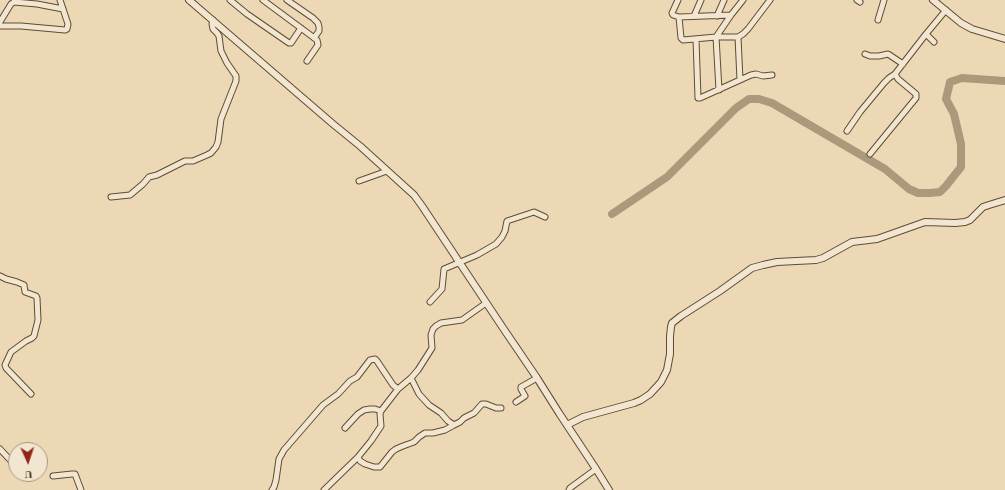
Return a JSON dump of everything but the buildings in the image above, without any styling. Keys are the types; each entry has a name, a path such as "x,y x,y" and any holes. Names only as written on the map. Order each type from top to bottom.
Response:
{"street":[{"path":"0,26 21,26 65,30 67,29 68,24 60,0"},
{"path":"189,0 360,146 414,195 537,378 609,490"},
{"path":"230,0 247,14 290,43 300,28"},
{"path":"287,0 316,20 319,31 315,36"},
{"path":"678,0 672,13 673,15 679,17 731,15"},
{"path":"694,16 701,0"},
{"path":"717,16 724,0"},
{"path":"719,90 716,37 743,0"},
{"path":"679,17 683,40 738,37 748,29 770,0"},
{"path":"878,20 884,0"},
{"path":"933,0 961,23 972,29 1005,40"},
{"path":"0,22 14,1 36,2 63,9"},
{"path":"266,1 300,28 315,36 318,40 318,45 308,61"},
{"path":"847,131 884,83 895,74 946,10"},
{"path":"111,197 130,195 149,177 184,162 193,161 207,155 216,147 221,119 236,81 236,76 221,51 219,36 213,29 213,20"},
{"path":"926,34 934,42"},
{"path":"738,37 740,80"},
{"path":"696,39 698,98 751,75 772,75"},
{"path":"865,54 870,56 879,56 888,54 903,64"},
{"path":"870,154 916,98 916,94 898,79 895,74"},
{"path":"359,181 386,171"},
{"path":"567,425 583,417 634,403 650,394 661,382 667,370 670,354 672,323 680,316 720,292 752,268 777,262 816,260 823,258 852,242 877,239 925,222 965,222 970,220 983,207 1005,200"},
{"path":"430,302 442,289 444,269 487,250 496,244 502,238 507,221 534,212 545,217"},
{"path":"0,276 17,281 24,285 25,292 36,297 38,320 34,336 11,352 5,365 6,368 31,394"},
{"path":"324,490 358,457 371,442 381,426 381,411 398,389 418,370 432,348 431,335 436,326 441,323 462,320 486,303"},
{"path":"272,490 276,480 279,459 284,450 323,405 338,394 350,381 357,377 370,360 375,359 377,361 393,385 398,389"},
{"path":"410,378 419,394 429,405 454,425"},
{"path":"516,402 526,396 521,387 537,378"},
{"path":"358,457 365,464 380,467 392,452 414,442 425,433 445,430 460,422 464,418 474,413 482,404 502,408"},
{"path":"345,428 358,414 364,410 375,409 381,411"},
{"path":"0,449 8,458"},
{"path":"569,490 596,469"},
{"path":"53,476 75,474 81,490"}],"waterway":[{"path":"612,214 667,177 736,108 749,99 759,99 772,103 885,169 909,189 918,193 940,192 961,167 961,144 954,114 946,99 950,82 962,78 1005,81"}]}
